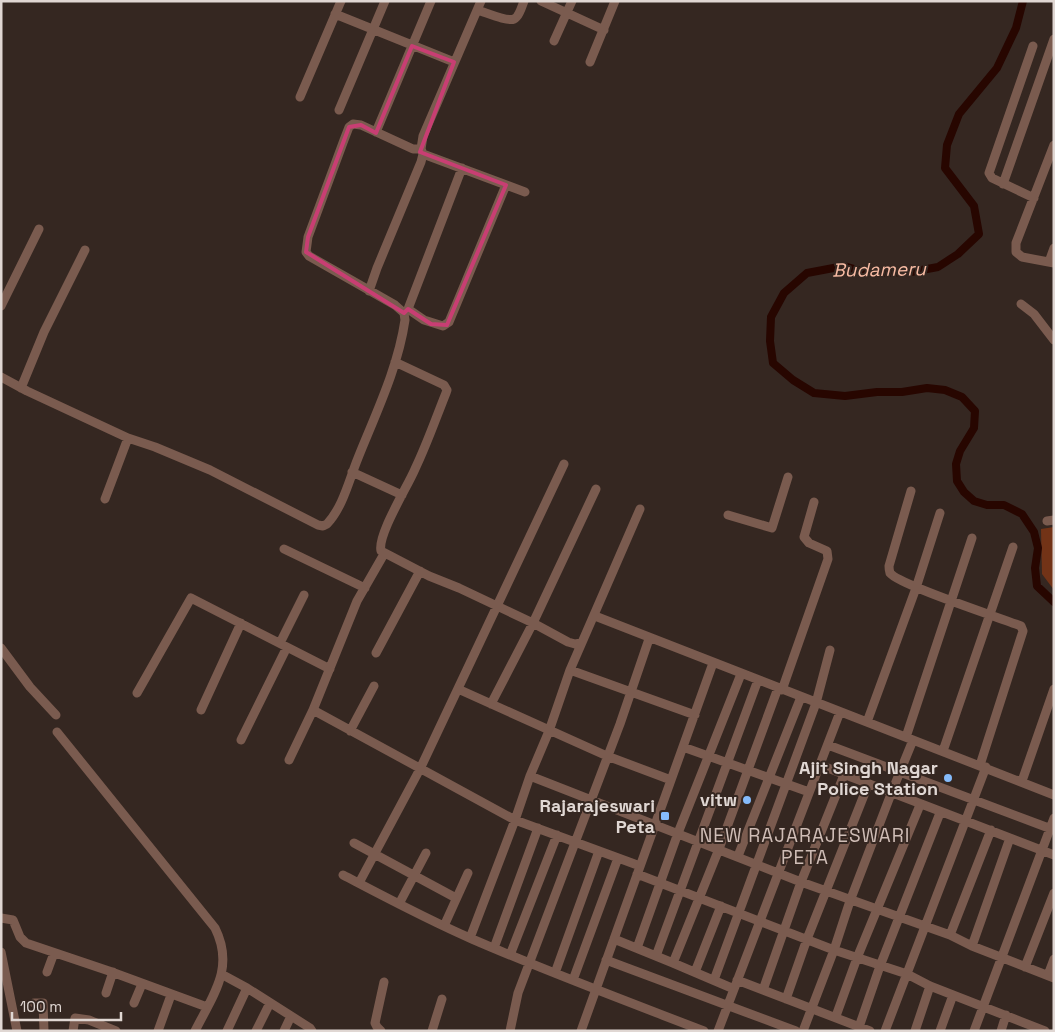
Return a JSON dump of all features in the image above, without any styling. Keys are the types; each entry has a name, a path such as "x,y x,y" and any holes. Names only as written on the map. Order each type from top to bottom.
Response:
{"street":[{"path":"300,97 340,1"},
{"path":"338,110 385,1"},
{"path":"376,132 431,1"},
{"path":"369,291 422,151 424,136 479,5 507,19 514,19 518,16 524,1"},
{"path":"541,1 604,30"},
{"path":"554,41 572,1"},
{"path":"590,62 616,1"},
{"path":"335,14 454,62"},
{"path":"1003,184 1054,39"},
{"path":"1033,46 990,170 990,175 1003,184 1034,198"},
{"path":"506,185 450,322 443,326 431,324 406,311 309,256 306,252 308,236 350,127 353,124 525,192"},
{"path":"1054,145 1016,244 1016,252 1022,257 1051,262 1054,248"},
{"path":"1,377 128,438 190,461 323,526 330,521 336,511 382,400 395,362 406,311 462,168"},
{"path":"1,306 39,229"},
{"path":"21,388 44,332 85,250"},
{"path":"1021,304 1034,314 1054,340"},
{"path":"395,362 444,385 446,393 415,469 381,540 381,551 533,623 568,642 581,643"},
{"path":"105,499 128,438"},
{"path":"359,883 420,769 564,464"},
{"path":"352,472 402,495"},
{"path":"728,515 772,528 788,478"},
{"path":"491,704 533,623 596,489"},
{"path":"885,1031 974,799 1023,631 1021,626 916,588 895,577 889,569 911,491"},
{"path":"674,963 828,559 827,551 809,543 804,537 814,502"},
{"path":"470,938 530,776 549,731 570,670 640,510"},
{"path":"867,722 916,588 940,513"},
{"path":"803,1031 900,771 972,538"},
{"path":"943,751 1013,547"},
{"path":"284,549 365,588"},
{"path":"290,760 313,710 357,601 384,554"},
{"path":"376,653 420,571"},
{"path":"241,740 284,645 304,595"},
{"path":"137,693 191,598 330,669"},
{"path":"595,616 1054,795"},
{"path":"201,710 241,623"},
{"path":"510,1031 518,993 631,692 649,638"},
{"path":"1,648 30,687 56,715"},
{"path":"714,980 816,703 830,650"},
{"path":"581,1031 713,663"},
{"path":"570,670 695,714"},
{"path":"637,948 678,833 741,674"},
{"path":"656,956 758,680"},
{"path":"350,731 374,686"},
{"path":"458,688 549,731 607,756 671,780"},
{"path":"1022,781 1054,689"},
{"path":"738,856 801,697"},
{"path":"313,710 515,820 618,858 660,883 679,891 834,950 907,974 930,986 1006,1015 1029,1028 1045,1031"},
{"path":"718,1031 840,712"},
{"path":"57,732 215,928 224,959 222,975 195,1031"},
{"path":"828,745 1052,829"},
{"path":"683,747 809,792"},
{"path":"820,765 940,813 991,830 1054,855"},
{"path":"763,990 801,882 844,775"},
{"path":"530,776 801,882 826,890 850,901 950,935 972,946 1051,976 1054,959"},
{"path":"786,999 807,939 868,785"},
{"path":"836,1016 857,958 920,805"},
{"path":"859,1027 880,966 901,917 940,813"},
{"path":"974,1031 1042,850 1052,829 1054,818"},
{"path":"494,948 538,828"},
{"path":"950,935 991,830"},
{"path":"510,955 557,835"},
{"path":"972,946 1010,838"},
{"path":"354,843 456,898"},
{"path":"555,973 599,851"},
{"path":"400,904 426,853"},
{"path":"573,980 618,858"},
{"path":"444,926 468,873"},
{"path":"343,875 470,938 596,990 704,1031"},
{"path":"1025,966 1054,893"},
{"path":"695,972 721,906"},
{"path":"1,918 13,920 20,937 26,943 113,972 207,1007"},
{"path":"614,939 714,980 763,990 811,1009 836,1016 870,1031"},
{"path":"1,952 17,1031"},
{"path":"47,972 54,953"},
{"path":"606,960 796,1031"},
{"path":"106,993 113,972"},
{"path":"222,975 247,988 312,1031"},
{"path":"382,1031 375,1023 384,982"},
{"path":"134,1003 142,984"},
{"path":"915,1031 930,986"},
{"path":"227,1031 247,988"},
{"path":"158,1031 171,995"},
{"path":"940,1031 953,995"},
{"path":"432,1031 442,1000"},
{"path":"34,1003 43,1003 44,1031"},
{"path":"256,1031 270,1003"},
{"path":"1001,1031 1006,1015"},
{"path":"284,1031 291,1016"},
{"path":"73,1031 75,1018 89,1020 112,1030"}],"highlighted area":[{"path":"412,46 454,62 420,152 506,185 447,325 431,324 408,309 404,313 306,252 308,237 349,127 361,125 376,133"}],"shaded area":[{"path":"1054,527 1054,590 1042,574 1041,529"}],"waterway":[{"name":"Budameru","path":"1023,1 1016,28 997,68 959,114 947,145 945,168 974,206 979,234 958,254 938,267 911,272 868,273 844,266 807,273 784,293 771,317 770,341 773,363 793,380 814,393 845,396 877,392 902,392 927,388 945,390 962,397 975,411 974,428 960,451 956,464 957,481 964,492 974,501 987,505 1004,505 1022,514 1034,532 1038,548 1035,568 1037,586 1054,602"}],"place":[{"name":"Ajit Singh Nagar Police Station","path":"948,778"},
{"name":"vitw","path":"747,800"},
{"name":"Rajarajeswari Peta","path":"665,816"}],"district":[{"name":"NEW RAJARAJESWARI PETA","path":"805,846"}]}
